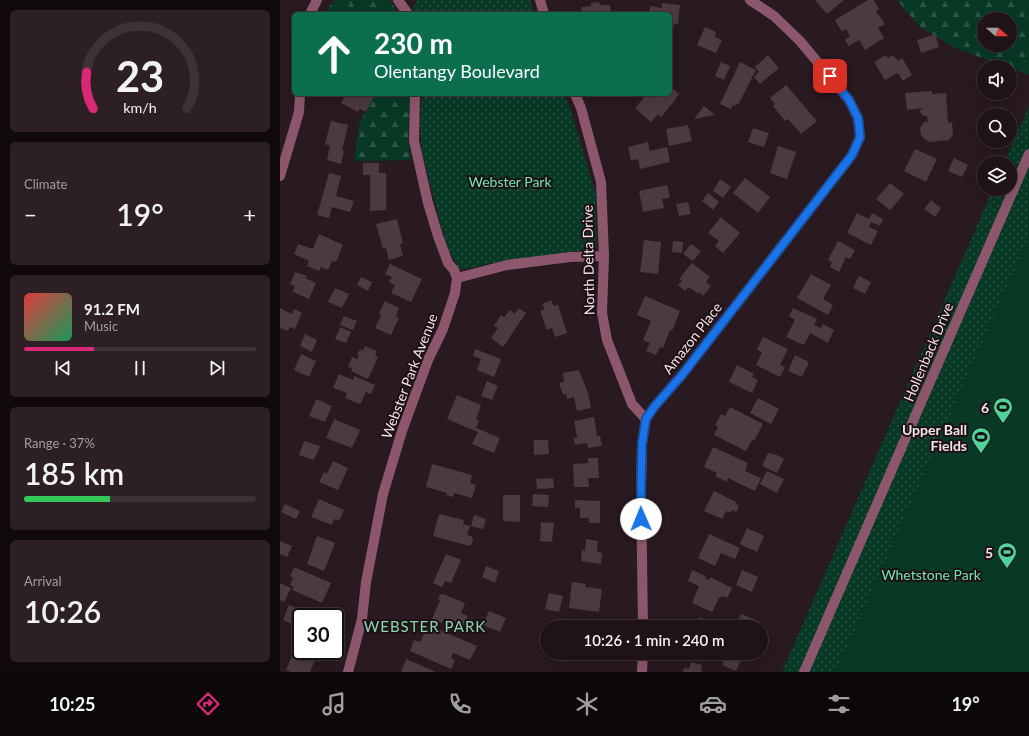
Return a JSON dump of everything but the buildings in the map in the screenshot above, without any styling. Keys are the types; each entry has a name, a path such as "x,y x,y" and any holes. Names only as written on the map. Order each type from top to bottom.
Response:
{"street":[{"path":"311,12 317,0"},
{"path":"540,0 543,12"},
{"name":"Amazon Place","path":"643,620 641,489 642,444 646,419 654,407 682,375 852,155 860,137 858,118 849,100 800,41 774,16 750,0"},
{"path":"280,176 299,112 300,96"},
{"path":"415,96 414,141 428,203 448,263 454,270 457,278 507,265 570,256 604,256"},
{"name":"North Delta Drive","path":"576,96 581,108 601,182 604,256 602,313 607,340 632,404 646,419"},
{"name":"Hollenback Drive","path":"804,672 1029,154"},
{"name":"Webster Park Avenue","path":"348,672 362,619 366,582 383,494 402,431 428,360 443,329 455,293 457,278"},
{"path":"642,672 643,660"}],"green space":[{"path":"335,0 390,0 398,12 325,12"},
{"path":"417,0 530,0 534,12 413,12 412,10"},
{"path":"897,0 1029,0 1029,75 1017,71 1017,60 988,60 955,48 919,26"},
{"path":"373,96 410,96 408,142 411,160 354,161 359,125"},
{"name":"Webster Park","path":"422,96 566,96 596,195 597,248 493,263 460,270 448,249 440,222 422,152 420,124"},
{"name":"Upper Ball Fields","path":"1029,106 1029,672 782,672 990,196 1017,196 1017,156 1007,156 1011,148 1017,148 1017,133"},
{"name":"Upper Ball Fields","path":"1029,236 1029,672 836,672"}],"place":[{"name":"6","path":"1003,424"},
{"name":"Upper Ball Fields","path":"981,454"},
{"name":"5","path":"1007,569"}],"district":[{"name":"WEBSTER PARK","path":"425,626"}],"route":[{"path":"641,519 642,444 646,419 654,407 682,375 852,155 860,137 858,118 849,100 830,76"}],"park label":[{"name":"Whetstone Park","path":"931,574"}]}
